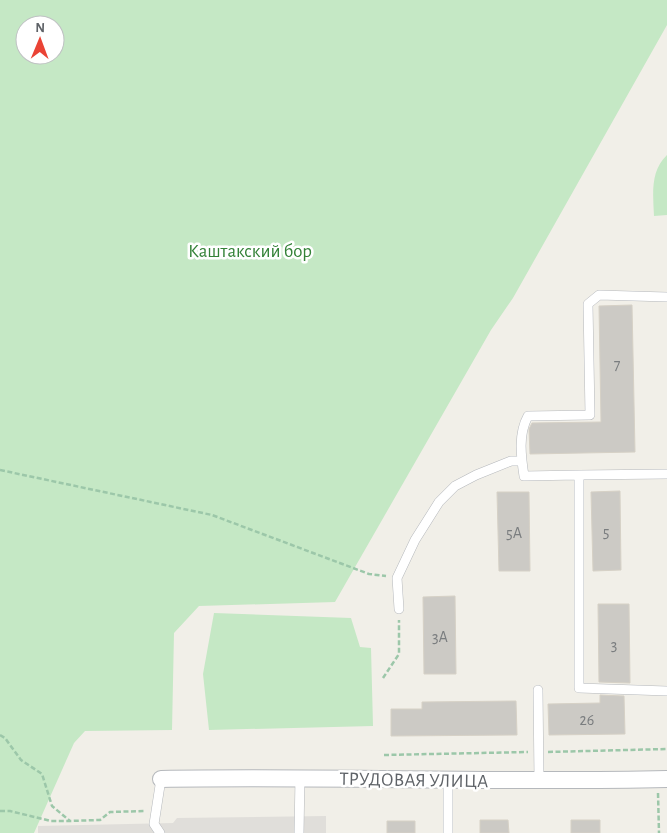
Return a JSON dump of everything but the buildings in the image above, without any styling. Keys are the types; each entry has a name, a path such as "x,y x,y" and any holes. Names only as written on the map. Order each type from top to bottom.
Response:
{"street":[{"name":"ТРУДОВАЯ УЛИЦА","path":"161,778 300,777 448,781 662,779"}],"lane":[{"path":"667,297 599,296 588,304 590,415 528,416 522,428 521,461 524,476 667,474"},
{"path":"400,609 397,578 415,540 439,502 456,486 476,475 511,461 521,461"},
{"path":"579,475 579,688 667,691"},
{"path":"538,690 539,780"},
{"path":"299,833 300,777"},
{"path":"160,833 154,824 161,778"},
{"path":"448,781 448,833"}],"path":[{"path":"0,470 212,515 369,574 397,578"},
{"path":"383,678 399,654 400,609"},
{"path":"0,735 5,738 21,760 42,774 52,806 70,821"},
{"path":"659,833 662,779"},
{"path":"0,811 10,811 51,820 70,821 100,820 110,812 156,811"}],"shaded area":[{"path":"326,816 326,833 38,833 38,826 173,823 177,818"}],"green space":[{"name":"Каштакский бор","path":"0,0 667,0 667,25 513,298 491,330 335,602 199,606 174,633 172,730 85,731 74,743 34,833 0,833"},
{"path":"667,155 667,215 654,216 653,191 655,176"},
{"path":"214,613 351,618 360,647 371,648 373,726 209,730 203,674"}]}
